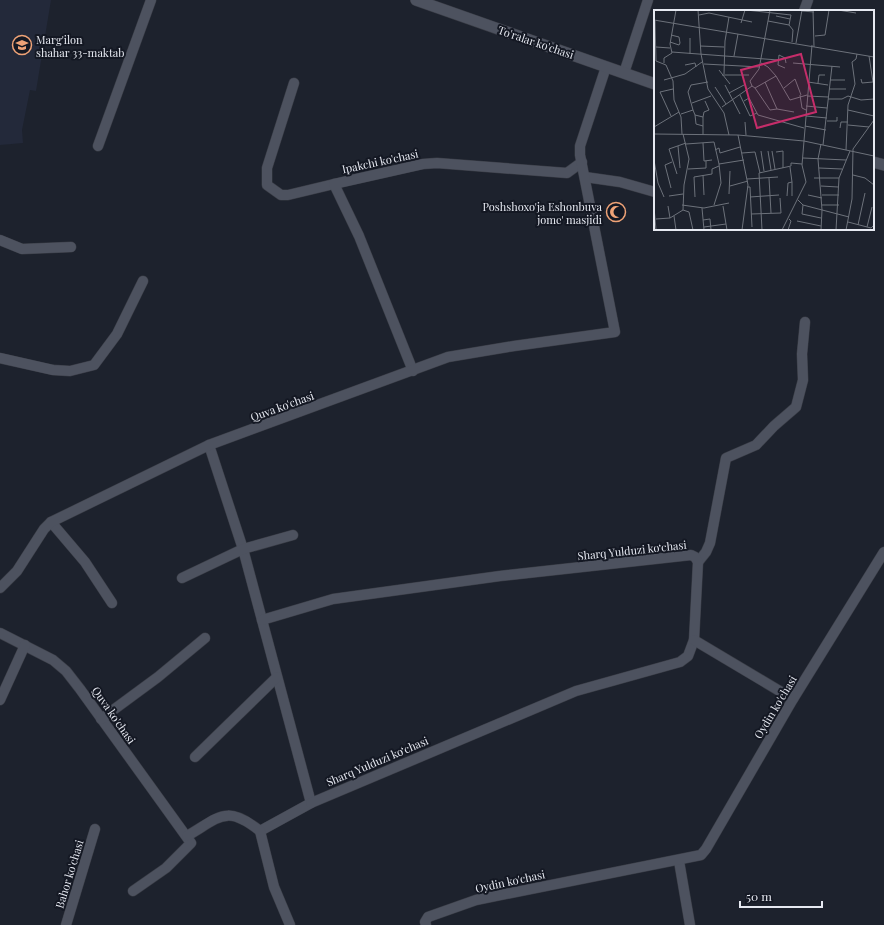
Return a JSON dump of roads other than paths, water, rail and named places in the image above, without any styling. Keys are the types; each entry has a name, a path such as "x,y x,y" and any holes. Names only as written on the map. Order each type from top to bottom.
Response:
{"street":[{"path":"98,146 151,0"},
{"name":"To'ralar ko'chasi","path":"416,0 434,3 654,84"},
{"path":"624,73 648,0"},
{"path":"804,10 808,0"},
{"path":"606,67 580,146 585,177 620,182 654,192"},
{"path":"294,83 268,168 267,185 281,195 288,196 334,184"},
{"name":"Ipakchi ko'chasi","path":"413,371 358,236 334,184 423,164 436,163 567,172 582,162"},
{"path":"874,162 884,166"},
{"name":"Quva ko'chasi","path":"0,588 17,571 44,529 51,522 209,445 448,357 615,332 585,177"},
{"path":"0,240 22,249 71,247"},
{"path":"0,358 70,371 94,364 117,334 143,280"},
{"path":"698,562 706,552 710,542 726,458 756,445 774,426 796,407 803,380 802,354 805,322"},
{"path":"209,445 242,549 311,803"},
{"path":"51,522 85,562 112,603"},
{"path":"182,578 242,549 293,535"},
{"name":"Oydin ko'chasi","path":"426,925 425,922 428,917 476,900 679,861 700,855 706,848 793,699 884,552"},
{"name":"Sharq Yulduzi koʻchasi","path":"260,831 311,803 576,691 680,662 688,656 694,640 698,562 696,557 691,555 493,578 332,600 262,620"},
{"name":"Quva ko'chasi","path":"0,633 53,660 66,671 187,836"},
{"path":"101,719 158,677 205,638"},
{"path":"694,640 793,699"},
{"path":"0,700 25,645"},
{"path":"195,758 277,677"},
{"path":"133,891 166,868 190,846 187,836 222,815 236,815 260,831 274,887 290,925"},
{"name":"Bahor ko'chasi","path":"66,925 94,830"},
{"path":"679,861 690,925"}],"place":[{"name":"Marg'ilon shahar 33-maktab","path":"22,45"},
{"name":"Poshshoxo'ja Eshonbuva jome' masjidi","path":"616,212"}]}
